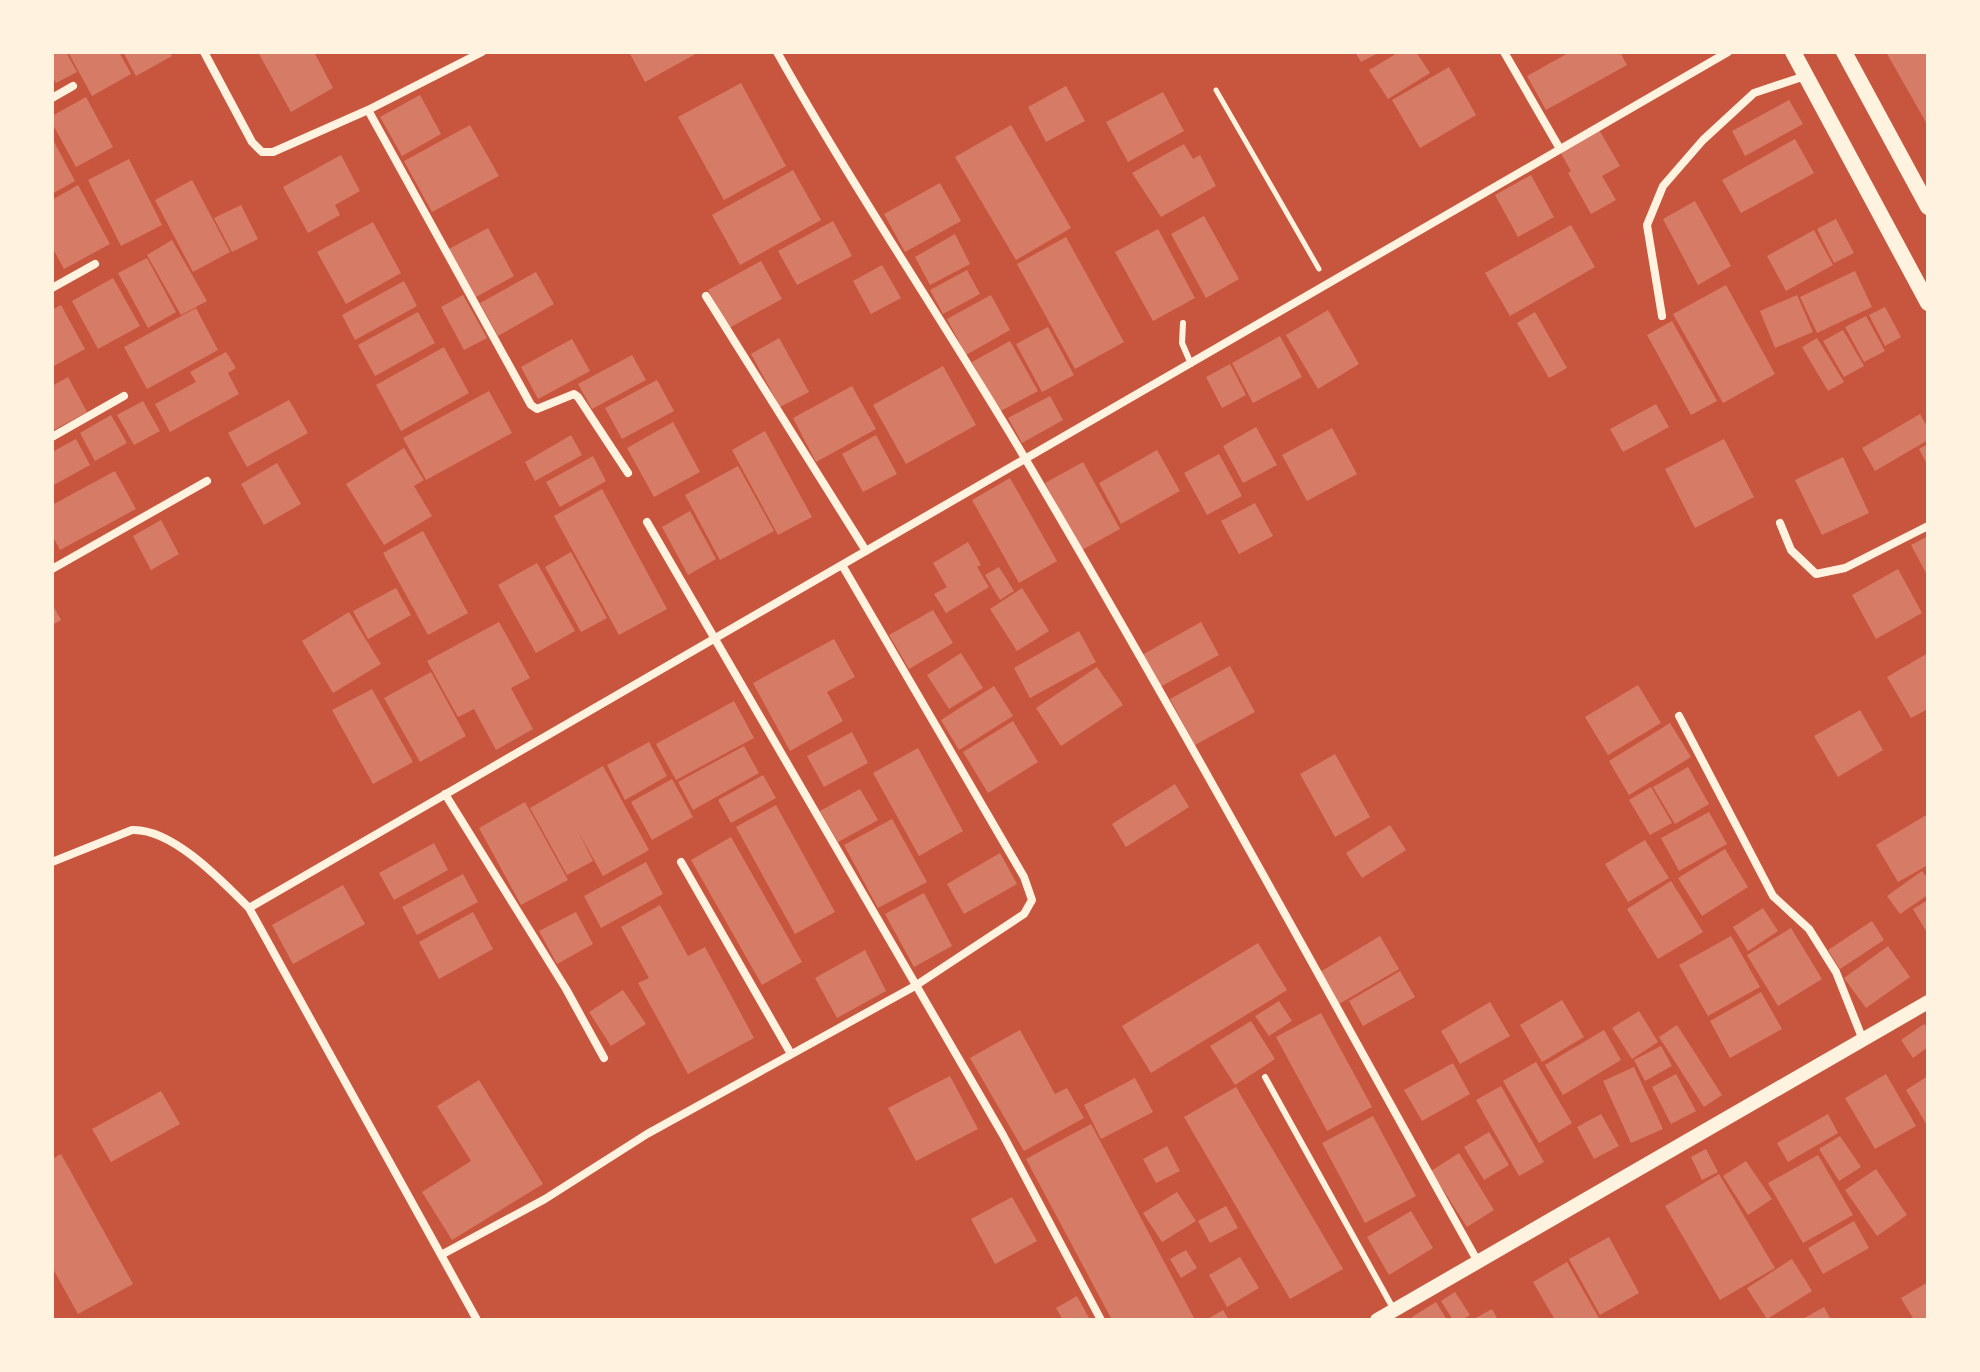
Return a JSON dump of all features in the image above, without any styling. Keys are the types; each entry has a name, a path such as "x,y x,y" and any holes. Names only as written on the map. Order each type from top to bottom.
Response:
{"main road":[{"path":"1793,52 1928,303"},
{"path":"1844,52 1928,207"}],"street":[{"path":"204,52 252,142 262,152 273,152 368,110 482,52"},
{"path":"777,52 831,147 1025,458 1478,1262"},
{"path":"1504,52 1560,149"},
{"path":"249,908 1728,52"},
{"path":"1662,316 1647,225 1663,186 1703,140 1754,93 1805,76"},
{"path":"52,98 73,86"},
{"path":"368,110 531,405 537,409 574,394 628,473"},
{"path":"52,288 95,264"},
{"path":"706,296 866,551"},
{"path":"52,437 124,396"},
{"path":"52,569 207,481"},
{"path":"647,522 1003,1135 1101,1320"},
{"path":"1780,523 1791,550 1816,574 1845,568 1928,526"},
{"path":"441,1255 545,1199 647,1134 915,986 1024,914 1032,900 1024,877 842,565"},
{"path":"1679,716 1773,896 1809,929 1836,972 1863,1040"},
{"path":"445,794 566,989 604,1058"},
{"path":"52,862 132,830 143,829 181,848 220,878 249,908 477,1320"},
{"path":"681,862 791,1054"},
{"path":"1377,1320 1928,1002"}],"lane":[{"path":"1183,323 1182,343 1191,364"},
{"path":"1265,1077 1394,1310"}],"path":[{"path":"1216,90 1328,284"}],"building":[{"path":"52,52 66,52 77,72 56,83 52,76"},
{"path":"68,52 119,52 131,74 92,96"},
{"path":"123,52 169,52 172,56 136,76"},
{"path":"258,52 314,52 333,88 291,112"},
{"path":"629,52 699,52 645,82"},
{"path":"1355,52 1380,52 1361,62"},
{"path":"1399,52 1416,52 1430,73 1388,99 1369,70"},
{"path":"1570,52 1620,52 1627,65 1546,110 1527,76"},
{"path":"1886,52 1928,52 1928,126"},
{"path":"1449,67 1476,115 1420,148 1392,100"},
{"path":"741,83 786,166 724,200 678,117"},
{"path":"1066,86 1085,121 1046,142 1028,107"},
{"path":"1163,92 1184,131 1128,162 1106,122"},
{"path":"420,95 441,134 402,156 380,117"},
{"path":"86,97 113,147 76,167 52,123 52,116"},
{"path":"1789,100 1803,124 1745,156 1732,131"},
{"path":"470,125 499,176 432,212 404,161"},
{"path":"1011,125 1071,228 1016,260 955,157"},
{"path":"1598,128 1620,166 1602,176 1616,200 1591,214 1559,150"},
{"path":"52,138 75,181 52,194"},
{"path":"1795,139 1814,173 1741,213 1722,180"},
{"path":"1184,144 1193,159 1200,155 1216,186 1161,217 1132,173"},
{"path":"341,155 360,191 335,205 340,215 308,233 283,187"},
{"path":"129,159 162,225 121,246 88,180"},
{"path":"793,170 821,220 740,265 712,215"},
{"path":"1531,175 1554,217 1518,237 1495,195"},
{"path":"192,180 230,252 193,272 155,200"},
{"path":"940,183 961,221 905,252 884,214"},
{"path":"78,185 110,244 64,269 52,247 52,200"},
{"path":"1695,201 1731,266 1698,285 1663,219"},
{"path":"241,205 258,239 232,252 214,218"},
{"path":"1204,216 1239,279 1206,298 1171,234"},
{"path":"1836,219 1854,253 1834,263 1817,229"},
{"path":"833,221 852,256 797,285 778,251"},
{"path":"373,222 401,273 346,304 317,252"},
{"path":"1571,225 1595,267 1510,316 1485,273"},
{"path":"488,228 514,276 476,297 449,249"},
{"path":"1158,229 1195,298 1153,321 1115,252"},
{"path":"1814,230 1833,265 1786,291 1767,256"},
{"path":"955,234 970,264 930,285 915,257"},
{"path":"1066,237 1124,342 1075,369 1017,264"},
{"path":"172,240 207,301 181,315 147,255"},
{"path":"147,258 176,312 148,328 118,273"},
{"path":"761,261 782,299 729,328 708,290"},
{"path":"882,265 901,298 871,314 853,281"},
{"path":"967,270 980,294 943,314 930,290"},
{"path":"1855,271 1872,307 1817,333 1800,297"},
{"path":"536,272 554,304 498,336 480,303"},
{"path":"113,278 140,326 98,349 72,301"},
{"path":"404,281 417,306 355,340 342,315"},
{"path":"1726,285 1775,374 1723,403 1673,314"},
{"path":"463,295 487,338 464,350 441,307"},
{"path":"991,295 1010,330 966,355 947,319"},
{"path":"1797,295 1813,332 1775,348 1760,311"},
{"path":"61,305 85,349 52,367 52,310"},
{"path":"1885,307 1901,337 1885,346 1869,315"},
{"path":"196,308 218,350 147,389 124,347"},
{"path":"1328,310 1359,364 1318,389 1286,335"},
{"path":"418,312 435,343 375,376 358,345"},
{"path":"1535,312 1567,368 1549,378 1517,323"},
{"path":"1866,316 1885,351 1864,362 1845,327"},
{"path":"1672,321 1717,401 1691,415 1647,335"},
{"path":"1048,327 1074,375 1042,392 1016,344"},
{"path":"1843,330 1864,366 1844,377 1823,341"},
{"path":"1280,336 1302,377 1253,403 1232,363"},
{"path":"779,338 809,392 780,407 751,354"},
{"path":"1817,338 1844,382 1828,391 1802,347"},
{"path":"572,339 590,371 538,399 521,367"},
{"path":"1010,341 1038,391 999,412 972,362"},
{"path":"444,347 469,393 401,431 376,385"},
{"path":"226,352 236,368 228,373 239,394 170,432 155,404 196,382 190,372"},
{"path":"632,355 646,380 592,409 578,384"},
{"path":"1230,364 1246,395 1222,408 1206,377"},
{"path":"943,366 976,425 906,464 873,405"},
{"path":"68,377 87,412 52,431 52,386"},
{"path":"657,380 674,411 622,439 605,408"},
{"path":"852,386 876,429 816,462 793,418"},
{"path":"489,391 512,433 426,480 403,438"},
{"path":"1050,396 1063,420 1022,443 1008,418"},
{"path":"289,400 308,433 247,467 228,433"},
{"path":"143,401 160,431 134,445 117,415"},
{"path":"1656,404 1669,427 1623,452 1610,429"},
{"path":"1920,414 1928,428 1928,440 1875,471 1862,448"},
{"path":"111,415 127,443 95,461 80,433"},
{"path":"673,422 700,472 654,497 627,448"},
{"path":"1256,427 1277,465 1243,483 1223,446"},
{"path":"1332,428 1357,474 1307,501 1282,455"},
{"path":"765,431 812,517 778,535 732,450"},
{"path":"571,435 582,455 535,481 525,462"},
{"path":"876,435 897,474 863,492 842,454"},
{"path":"76,439 90,465 52,486 52,452"},
{"path":"1724,439 1754,497 1695,528 1665,469"},
{"path":"1928,444 1928,466 1919,449"},
{"path":"404,448 424,480 414,486 432,516 384,545 346,484"},
{"path":"1157,450 1180,491 1121,524 1099,483"},
{"path":"1219,454 1242,496 1207,515 1184,473"},
{"path":"593,456 606,481 560,507 546,482"},
{"path":"1843,457 1869,513 1822,535 1795,480"},
{"path":"1083,462 1120,529 1082,550 1045,483"},
{"path":"277,463 301,504 264,525 241,484"},
{"path":"738,466 774,531 720,560 685,495"},
{"path":"115,471 136,509 60,550 52,535 52,505"},
{"path":"1010,478 1057,561 1019,583 972,500"},
{"path":"602,489 667,609 619,635 554,516"},
{"path":"1255,503 1273,536 1239,554 1221,521"},
{"path":"690,511 716,559 688,575 662,527"},
{"path":"161,520 179,554 151,570 133,536"},
{"path":"423,531 468,613 428,635 383,553"},
{"path":"1928,536 1928,577 1911,545"},
{"path":"968,542 981,565 977,567 989,587 946,613 934,594 947,587 933,563"},
{"path":"571,552 607,618 581,632 545,567"},
{"path":"537,563 575,631 536,653 498,585"},
{"path":"999,567 1014,591 1000,600 985,575"},
{"path":"1898,569 1922,613 1876,639 1852,595"},
{"path":"396,588 411,615 368,639 353,611"},
{"path":"1022,588 1049,631 1017,651 990,609"},
{"path":"52,604 61,620 52,625"},
{"path":"933,610 953,643 909,669 889,635"},
{"path":"349,612 381,664 333,693 302,641"},
{"path":"499,622 530,678 511,688 533,729 496,750 474,709 458,717 427,661"},
{"path":"1201,622 1219,655 1160,687 1142,655"},
{"path":"1079,631 1096,662 1030,698 1014,668"},
{"path":"834,639 855,677 827,692 843,721 790,751 753,683"},
{"path":"961,653 983,688 949,709 927,675"},
{"path":"1928,653 1928,709 1911,718 1887,677"},
{"path":"1230,666 1255,712 1195,745 1170,699"},
{"path":"1097,667 1123,705 1061,746 1036,708"},
{"path":"431,672 466,736 420,762 384,698"},
{"path":"1638,685 1661,723 1608,755 1585,717"},
{"path":"994,686 1013,716 959,750 941,720"},
{"path":"372,689 413,762 373,784 332,710"},
{"path":"734,701 754,738 676,780 656,744"},
{"path":"1860,710 1883,750 1838,777 1814,736"},
{"path":"1013,721 1038,762 988,793 963,752"},
{"path":"1670,723 1691,757 1629,795 1609,761"},
{"path":"852,732 868,763 824,787 807,756"},
{"path":"649,742 667,776 625,800 607,765"},
{"path":"744,746 759,773 693,810 678,782"},
{"path":"918,748 963,831 919,856 873,773"},
{"path":"1335,754 1370,817 1335,837 1300,774"},
{"path":"603,766 649,850 603,876 578,831 593,861 567,875 530,808"},
{"path":"1688,767 1709,804 1675,824 1653,787"},
{"path":"763,775 776,798 731,823 718,800"},
{"path":"672,779 693,817 652,840 631,802"},
{"path":"1175,784 1189,807 1126,847 1112,824"},
{"path":"1651,787 1672,823 1650,835 1629,800"},
{"path":"860,789 878,820 838,842 820,811"},
{"path":"525,802 568,880 521,905 479,828"},
{"path":"776,805 835,912 795,934 736,827"},
{"path":"1709,812 1727,844 1679,871 1661,838"},
{"path":"1928,814 1928,865 1898,882 1876,845"},
{"path":"892,819 927,882 878,908 844,845"},
{"path":"1390,825 1406,850 1362,878 1346,853"},
{"path":"731,837 802,962 762,985 691,860"},
{"path":"1645,840 1669,878 1628,902 1605,864"},
{"path":"434,843 448,870 394,900 379,873"},
{"path":"1725,849 1748,887 1702,916 1678,878"},
{"path":"1000,853 1017,884 964,914 947,884"},
{"path":"646,862 663,894 601,928 584,896"},
{"path":"1922,871 1928,879 1928,895 1900,914 1887,896"},
{"path":"463,874 478,902 417,935 402,907"},
{"path":"1671,881 1703,932 1658,959 1627,909"},
{"path":"343,885 365,924 293,964 272,925"},
{"path":"924,893 952,946 914,967 885,914"},
{"path":"1928,900 1928,930 1926,931 1913,909"},
{"path":"660,905 688,956 705,947 754,1038 688,1074 638,983 649,978 621,927"},
{"path":"1763,908 1778,931 1748,951 1733,927"},
{"path":"473,912 493,949 439,979 419,942"},
{"path":"576,912 593,944 557,964 539,931"},
{"path":"1872,921 1884,940 1840,969 1828,950"},
{"path":"1791,928 1822,979 1778,1006 1747,955"},
{"path":"1380,936 1399,969 1339,1004 1320,972"},
{"path":"1731,936 1760,987 1708,1016 1679,965"},
{"path":"1258,943 1287,990 1151,1073 1122,1026"},
{"path":"1888,946 1910,977 1866,1008 1844,978"},
{"path":"865,950 886,991 837,1018 815,978"},
{"path":"1400,971 1415,997 1363,1026 1349,1001"},
{"path":"623,990 646,1024 611,1046 589,1012"},
{"path":"1761,992 1782,1029 1730,1058 1710,1021"},
{"path":"1562,1000 1584,1037 1542,1062 1520,1025"},
{"path":"1279,1001 1292,1021 1269,1036 1255,1016"},
{"path":"1490,1002 1510,1036 1460,1064 1441,1031"},
{"path":"1639,1011 1658,1042 1632,1059 1612,1028"},
{"path":"1321,1013 1372,1107 1327,1131 1276,1037"},
{"path":"1251,1021 1275,1059 1235,1085 1210,1046"},
{"path":"1924,1024 1928,1029 1928,1047 1913,1058 1901,1040"},
{"path":"1677,1025 1722,1095 1704,1107 1659,1037"},
{"path":"1020,1030 1055,1094 1067,1088 1084,1118 1024,1151 970,1058"},
{"path":"1604,1030 1621,1060 1563,1095 1545,1065"},
{"path":"1661,1046 1672,1066 1645,1081 1634,1060"},
{"path":"1536,1062 1572,1123 1539,1143 1503,1081"},
{"path":"1453,1063 1470,1094 1422,1121 1404,1090"},
{"path":"1634,1067 1663,1129 1631,1143 1603,1081"},
{"path":"1676,1074 1696,1111 1671,1124 1652,1087"},
{"path":"1886,1074 1916,1126 1875,1149 1845,1098"},
{"path":"950,1076 978,1129 916,1161 888,1108"},
{"path":"1928,1076 1928,1127 1906,1090"},
{"path":"1135,1078 1153,1112 1101,1139 1084,1105"},
{"path":"479,1080 543,1184 452,1240 422,1192 471,1161 437,1106"},
{"path":"1501,1086 1544,1162 1519,1176 1476,1100"},
{"path":"1236,1087 1343,1269 1290,1299 1184,1117"},
{"path":"161,1091 180,1124 111,1162 92,1129"},
{"path":"1601,1114 1619,1146 1594,1159 1577,1127"},
{"path":"1828,1114 1838,1133 1788,1162 1777,1143"},
{"path":"1373,1116 1416,1196 1365,1223 1322,1143"},
{"path":"1091,1124 1195,1320 1112,1320 1026,1159"},
{"path":"1489,1132 1509,1165 1484,1180 1464,1147"},
{"path":"1840,1136 1861,1167 1839,1181 1819,1149"},
{"path":"1167,1146 1180,1171 1156,1183 1143,1159"},
{"path":"1706,1149 1718,1172 1702,1180 1691,1157"},
{"path":"1459,1153 1494,1210 1467,1227 1431,1171"},
{"path":"61,1154 133,1284 78,1314 52,1267 52,1159"},
{"path":"1818,1155 1853,1215 1803,1243 1768,1183"},
{"path":"1746,1161 1772,1199 1748,1215 1723,1176"},
{"path":"1876,1169 1907,1215 1877,1236 1845,1190"},
{"path":"1719,1174 1775,1268 1720,1300 1665,1206"},
{"path":"1177,1192 1196,1221 1162,1242 1143,1213"},
{"path":"1012,1197 1037,1241 995,1264 971,1219"},
{"path":"1226,1206 1238,1228 1210,1243 1198,1221"},
{"path":"1411,1211 1433,1248 1389,1275 1367,1237"},
{"path":"1854,1221 1869,1248 1823,1274 1808,1248"},
{"path":"1609,1237 1639,1293 1600,1315 1569,1259"},
{"path":"1186,1250 1197,1268 1181,1278 1170,1259"},
{"path":"1240,1257 1259,1288 1227,1307 1209,1275"},
{"path":"1792,1259 1812,1291 1767,1319 1747,1288"},
{"path":"1567,1262 1600,1320 1555,1320 1533,1282"},
{"path":"1928,1282 1928,1320 1914,1320 1901,1298"},
{"path":"1455,1292 1470,1315 1462,1320 1453,1320 1441,1301"},
{"path":"1077,1296 1090,1320 1063,1320 1056,1308"},
{"path":"1436,1302 1447,1320 1414,1320 1412,1317"},
{"path":"1824,1307 1831,1320 1801,1320"},
{"path":"1492,1309 1498,1320 1472,1320"},
{"path":"1223,1310 1229,1320 1206,1320"}]}
